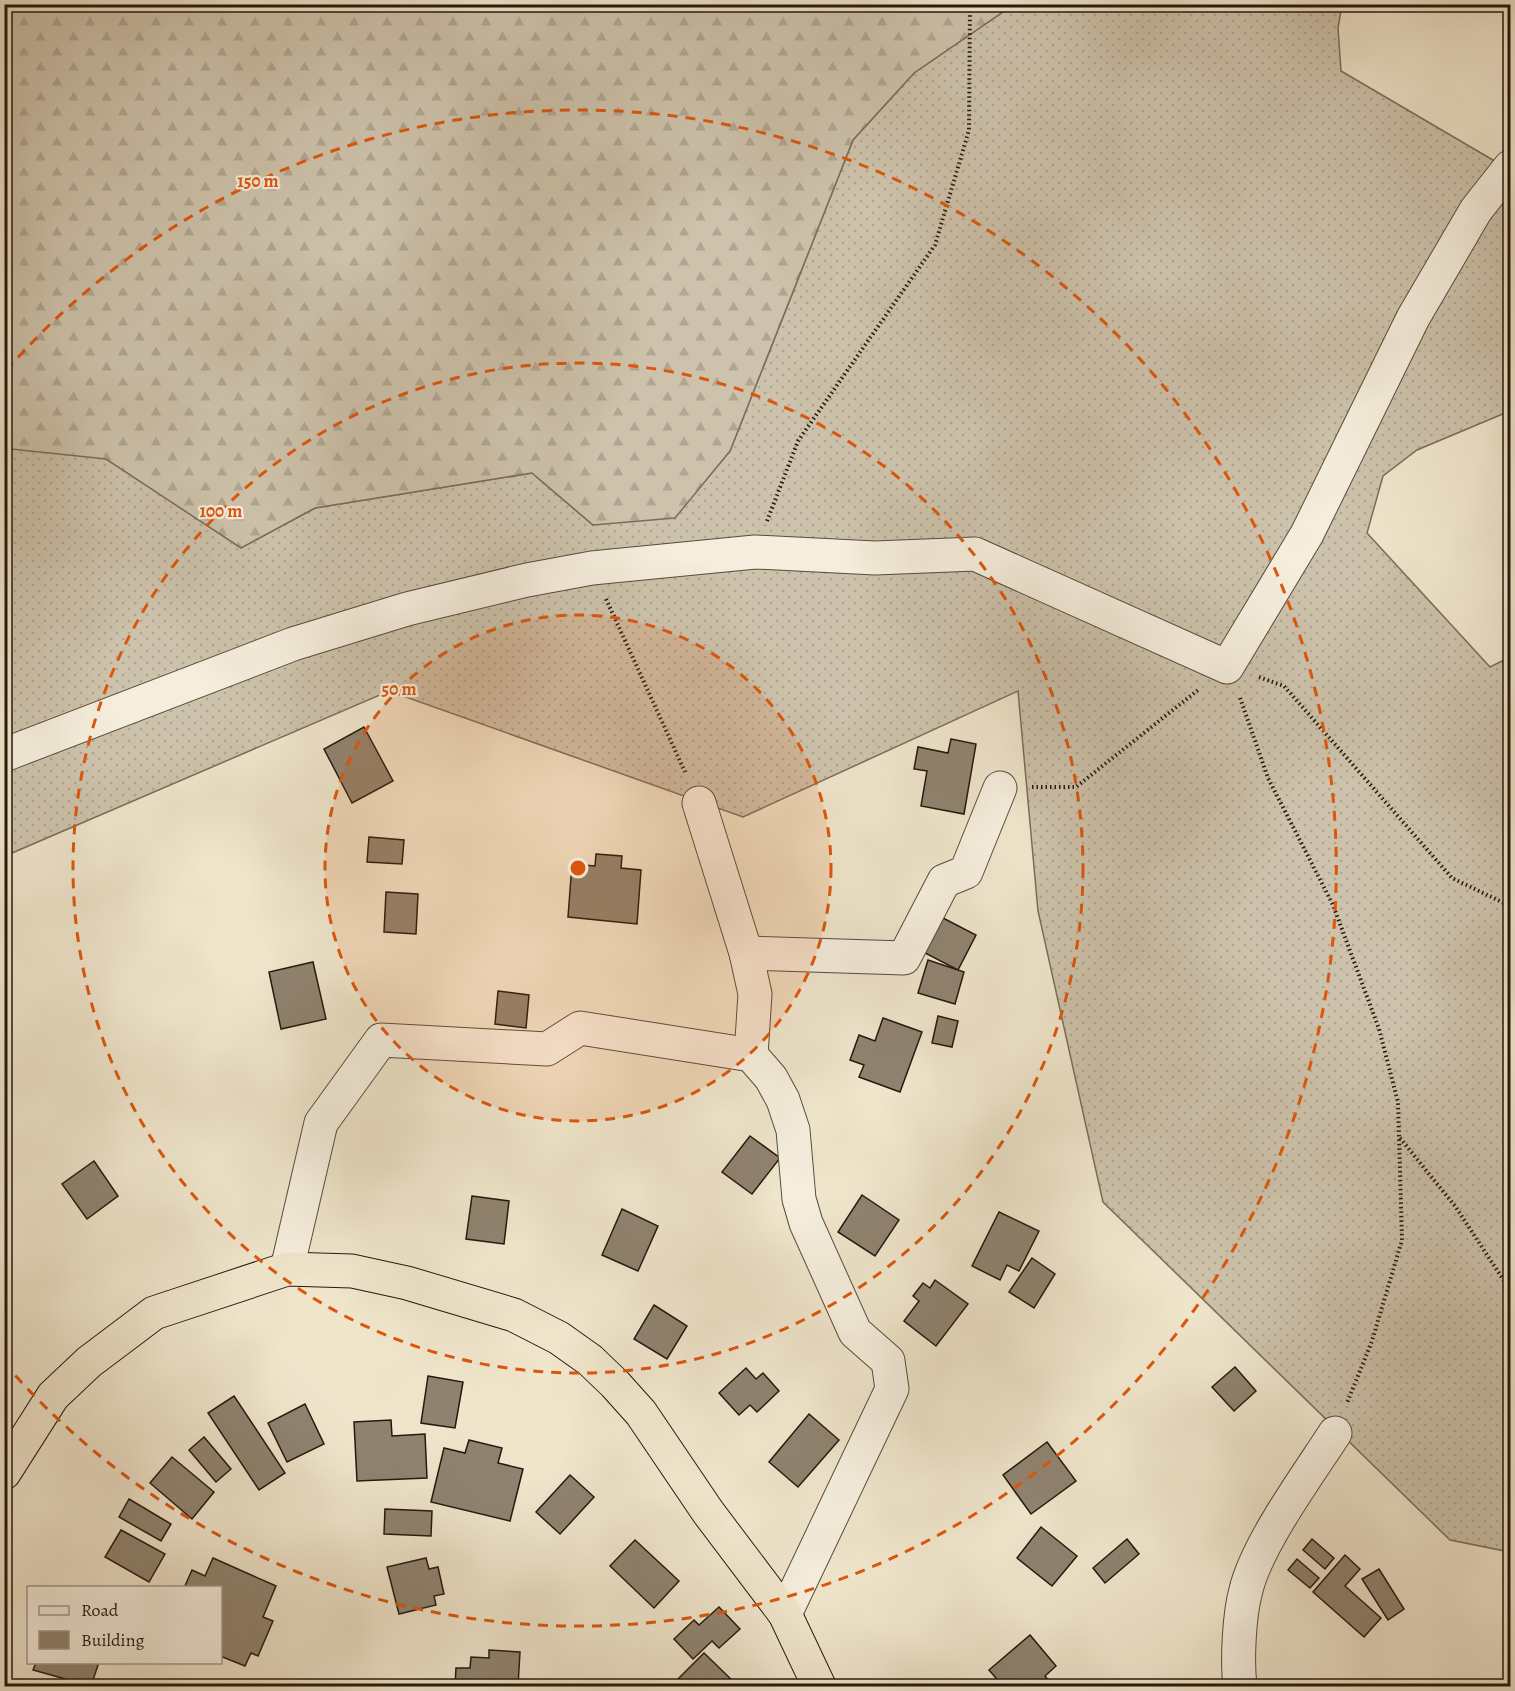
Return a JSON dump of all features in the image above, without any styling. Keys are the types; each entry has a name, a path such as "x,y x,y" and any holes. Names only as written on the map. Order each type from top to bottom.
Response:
{"highway":[{"path":"4,1473 53,1396 122,1336 154,1313 287,1269 352,1271 407,1283 514,1315 560,1338 590,1360 642,1413 708,1512 785,1614 819,1686"}],"street":[{"path":"4,755 293,644 470,593 592,568 755,552 875,558 975,554 1227,667 1307,534 1413,318 1476,210 1510,167"},
{"path":"746,952 904,958 944,881 966,872 1000,788"},
{"path":"699,803 746,952 755,994 751,1055"},
{"path":"287,1269 321,1123 381,1040 547,1049 580,1028 751,1055 771,1078 783,1100 793,1130 799,1200 806,1223 855,1332 888,1361 892,1389 785,1614"},
{"path":"1240,1686 1238,1667 1246,1590 1265,1545 1335,1433"}],"path":[{"path":"755,552 798,441 935,245 969,130 970,4"},
{"path":"592,568 699,803"},
{"path":"1000,788 1076,787 1227,667"},
{"path":"1227,667 1284,686 1452,878 1510,906"},
{"path":"1227,667 1248,718 1268,778 1333,905 1379,1029 1398,1102 1402,1240 1372,1341 1335,1433"},
{"path":"1400,1138 1455,1206 1510,1290"}],"green space":[{"path":"5,4 1013,5 914,73 853,140 730,451 675,518 593,525 532,473 315,508 241,548 106,459 11,449 5,453"},
{"path":"1013,5 1342,5 1338,28 1341,71 1510,170 1510,411 1417,450 1383,476 1367,533 1490,667 1510,657 1510,1552 1450,1540 1103,1202 1038,911 1018,691 743,817 389,691 5,856 4,453 11,448 106,458 241,548 315,508 532,473 593,525 730,451 853,140 914,73"}],"building":[{"path":"364,727 393,781 352,803 324,749"},
{"path":"951,739 976,744 964,814 921,806 927,771 914,769 918,747 948,753"},
{"path":"369,837 404,840 402,864 367,862"},
{"path":"596,854 622,856 621,868 641,870 637,924 568,917 572,864 595,866"},
{"path":"386,892 418,894 416,934 384,932"},
{"path":"943,918 976,935 958,970 925,953"},
{"path":"928,960 964,972 955,1004 918,993"},
{"path":"313,962 326,1019 281,1029 269,972"},
{"path":"498,991 529,995 526,1028 495,1024"},
{"path":"938,1016 958,1021 952,1047 932,1043"},
{"path":"883,1018 922,1032 900,1092 859,1077 864,1065 850,1060 859,1035 875,1041"},
{"path":"750,1136 780,1158 752,1194 722,1172"},
{"path":"94,1161 118,1196 87,1219 62,1184"},
{"path":"862,1195 899,1220 875,1256 838,1232"},
{"path":"472,1196 509,1201 504,1244 466,1239"},
{"path":"622,1209 658,1226 638,1271 602,1255"},
{"path":"999,1212 1039,1231 1019,1271 1007,1265 1000,1280 972,1266"},
{"path":"1032,1258 1055,1274 1034,1308 1009,1292"},
{"path":"935,1280 968,1304 936,1346 904,1321 919,1301 913,1296 923,1283 930,1288"},
{"path":"654,1305 687,1326 667,1359 634,1339"},
{"path":"1235,1367 1256,1391 1234,1411 1212,1387"},
{"path":"746,1368 756,1379 763,1373 779,1391 757,1412 750,1405 739,1415 719,1393"},
{"path":"428,1376 463,1382 455,1428 421,1423"},
{"path":"234,1396 285,1473 259,1490 208,1413"},
{"path":"305,1404 324,1444 287,1462 268,1423"},
{"path":"809,1414 839,1440 798,1487 769,1462"},
{"path":"391,1420 392,1436 425,1434 427,1478 357,1481 354,1422"},
{"path":"204,1437 231,1469 216,1482 189,1450"},
{"path":"469,1440 502,1448 498,1463 523,1469 510,1521 431,1502 444,1448 465,1453"},
{"path":"1047,1442 1076,1481 1031,1514 1003,1475"},
{"path":"172,1457 214,1492 192,1519 150,1483"},
{"path":"570,1475 594,1497 560,1534 536,1512"},
{"path":"129,1499 171,1524 161,1541 119,1517"},
{"path":"385,1509 432,1511 431,1536 384,1534"},
{"path":"1041,1527 1077,1556 1052,1586 1017,1558"},
{"path":"121,1530 165,1554 149,1582 105,1557"},
{"path":"1127,1539 1139,1554 1105,1583 1093,1568"},
{"path":"1312,1539 1334,1558 1325,1569 1303,1550"},
{"path":"635,1540 679,1581 654,1608 610,1566"},
{"path":"1345,1555 1360,1569 1345,1586 1381,1618 1364,1637 1313,1592"},
{"path":"213,1558 276,1586 263,1617 273,1621 258,1656 251,1653 245,1666 222,1657 222,1586 185,1586 192,1570 205,1576"},
{"path":"426,1558 429,1569 438,1567 444,1594 434,1596 436,1605 399,1614 387,1567"},
{"path":"1297,1559 1319,1578 1310,1588 1288,1570"},
{"path":"1379,1569 1404,1609 1388,1620 1362,1579"},
{"path":"719,1607 740,1629 719,1648 712,1641 693,1659 674,1639 694,1620 699,1625"},
{"path":"1030,1635 1056,1666 1045,1676 1052,1685 1003,1686 989,1670"},
{"path":"489,1650 520,1652 518,1686 455,1686 456,1668 470,1668 471,1657 489,1658"},
{"path":"704,1653 738,1686 671,1686"},
{"path":"35,1664 98,1664 91,1686 33,1670"}]}
